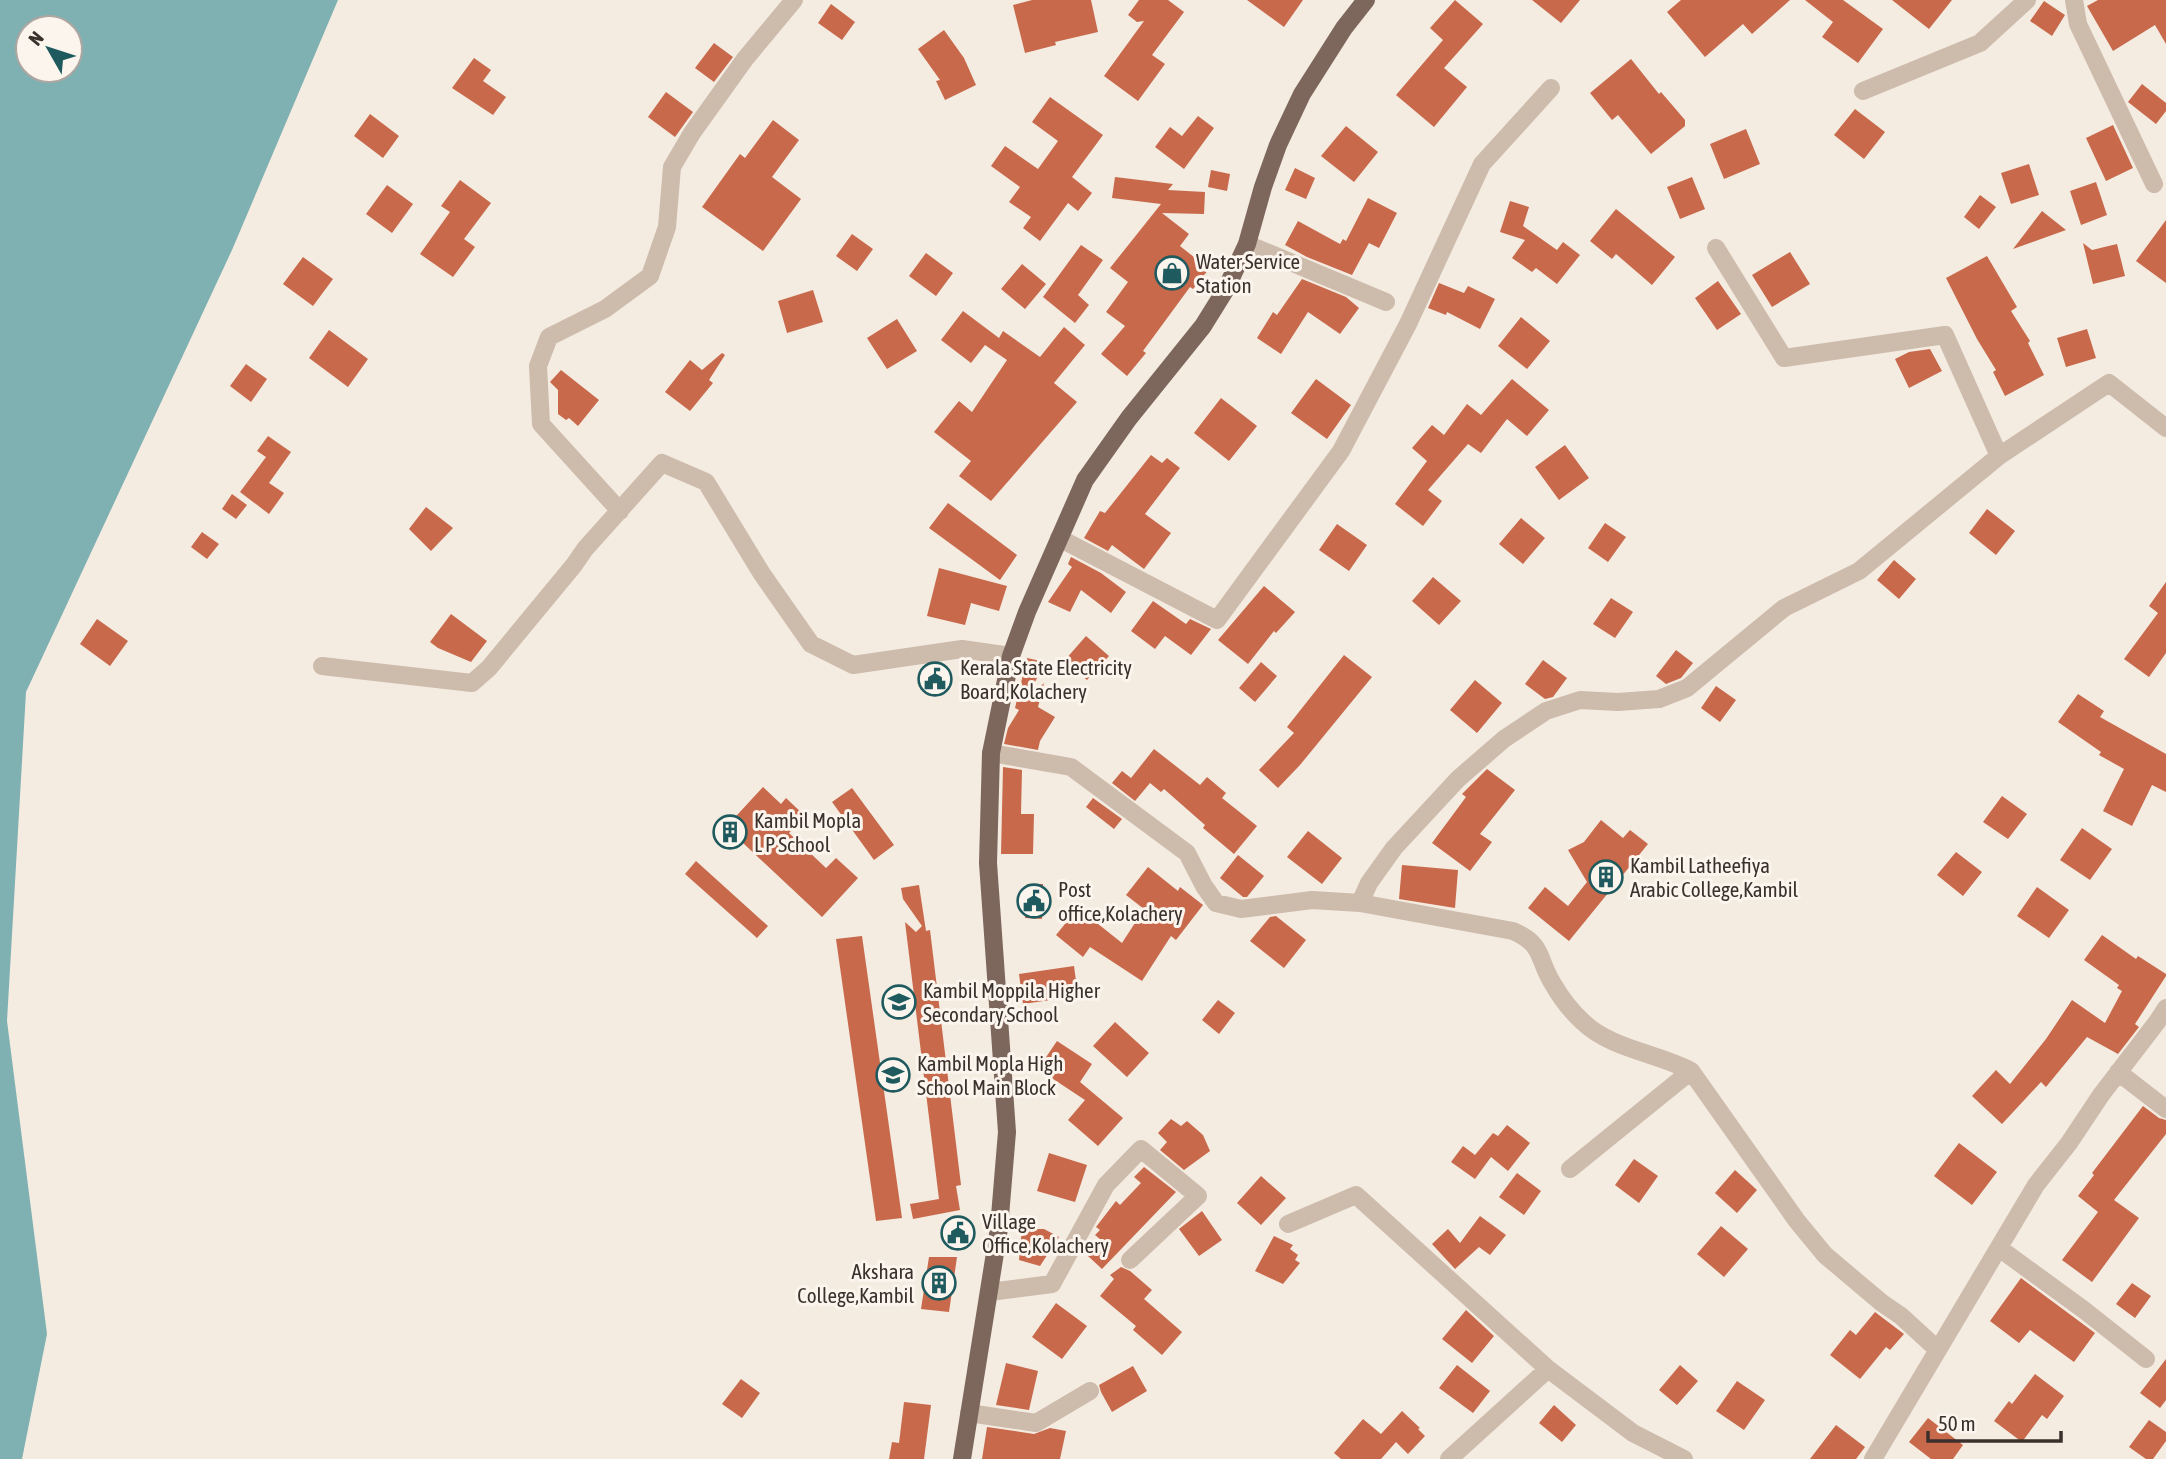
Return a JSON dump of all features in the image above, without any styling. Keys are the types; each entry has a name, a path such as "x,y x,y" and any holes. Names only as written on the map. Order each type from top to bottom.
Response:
{"main road":[{"path":"962,1459 999,1228 1007,1132 988,863 990,753 1011,656 1085,480 1136,408 1203,326 1226,289 1247,244 1262,187 1278,145 1302,94 1344,28 1366,0"}],"street":[{"path":"620,511 541,424 538,366 549,337 605,309 650,276 667,227 672,167 692,133 744,59 794,0"},
{"path":"1863,91 1980,43 2027,0"},
{"path":"2074,0 2078,24 2154,184"},
{"path":"1059,538 1217,620 1341,451 1408,324 1482,164 1552,88"},
{"path":"1247,244 1386,302"},
{"path":"1716,248 1784,358 1945,335 1999,456"},
{"path":"1360,903 1369,883 1394,848 1458,779 1504,739 1546,711 1580,700 1618,702 1659,699 1687,688 1784,608 1859,571 1999,456 2109,383 2166,428"},
{"path":"322,666 472,683 489,668 585,549 662,463 706,482 762,574 811,644 853,665 962,649 1011,656"},
{"path":"990,753 1071,767 1187,853 1216,903 1241,909 1312,900 1360,903 1513,931 1530,938 1541,955 1551,983 1583,1023 1605,1038 1673,1061 1691,1071 1797,1221 1825,1255 1901,1316 1937,1349"},
{"path":"1873,1459 2036,1185 2166,1008"},
{"path":"1570,1169 1691,1071"},
{"path":"2118,1072 2166,1109"},
{"path":"990,1292 1052,1284 1106,1185 1141,1149 1198,1196 1130,1260"},
{"path":"1288,1224 1356,1195 1548,1369 1633,1433 1685,1459"},
{"path":"1999,1248 2072,1300 2146,1359"},
{"path":"1449,1459 1548,1369"},
{"path":"969,1413 1036,1423 1090,1391"}],"water":[{"path":"0,0 338,0 232,250 26,692 7,1021 47,1334 22,1459 0,1459"}],"building":[{"path":"1032,0 1091,0 1098,32 1055,42 1056,45 1025,53 1013,5"},
{"path":"1139,0 1168,0 1184,12 1152,55 1165,64 1138,101 1104,76 1144,21 1137,22 1128,15"},
{"path":"1247,0 1303,0 1284,27"},
{"path":"1455,0 1483,24 1444,68 1467,87 1434,127 1396,95 1443,40 1430,28"},
{"path":"1532,0 1580,0 1561,23"},
{"path":"1681,0 1790,0 1752,34 1743,24 1705,57 1667,12"},
{"path":"1805,0 1843,0 1883,29 1858,63 1822,37 1833,22"},
{"path":"1892,0 1952,0 1929,29"},
{"path":"2098,0 2166,0 2166,44 2155,25 2113,51 2087,6"},
{"path":"2044,1 2065,15 2052,36 2030,21"},
{"path":"831,4 855,22 842,40 818,23"},
{"path":"944,30 964,58 976,85 945,100 936,81 940,80 918,49"},
{"path":"714,43 733,57 714,82 695,68"},
{"path":"474,58 491,70 483,81 506,97 493,115 452,88"},
{"path":"1631,59 1659,94 1661,92 1685,120 1685,126 1651,154 1618,115 1612,120 1590,93"},
{"path":"2142,84 2166,103 2166,111 2156,124 2128,102"},
{"path":"666,92 693,112 675,137 648,117"},
{"path":"1050,97 1103,135 1072,177 1092,193 1078,211 1068,203 1040,241 1023,228 1031,217 1009,202 1020,187 991,166 1005,146 1038,169 1058,141 1032,122"},
{"path":"1855,109 1885,132 1864,159 1834,135"},
{"path":"370,114 399,136 383,158 354,136"},
{"path":"1198,116 1214,128 1184,169 1155,147 1170,127 1182,136"},
{"path":"773,120 799,140 772,177 801,199 763,251 702,207 740,154 745,158"},
{"path":"2113,125 2133,168 2106,181 2086,138"},
{"path":"1346,126 1378,152 1354,182 1321,156"},
{"path":"1746,129 1760,164 1724,179 1710,144"},
{"path":"2029,164 2039,195 2011,204 2001,173"},
{"path":"1295,168 1315,178 1306,199 1285,190"},
{"path":"1211,170 1230,174 1227,191 1208,187"},
{"path":"1115,177 1173,184 1168,190 1205,192 1204,214 1162,213 1189,234 1180,246 1209,269 1193,289 1190,287 1143,351 1146,353 1127,376 1101,354 1125,326 1106,312 1128,282 1110,268 1161,204 1112,198"},
{"path":"1692,177 1705,209 1680,219 1667,187"},
{"path":"460,180 491,203 464,239 475,247 453,277 420,254 450,212 441,206"},
{"path":"2096,182 2107,215 2081,225 2070,191"},
{"path":"387,185 413,204 392,233 366,214"},
{"path":"1980,195 1996,207 1979,229 1964,217"},
{"path":"1368,198 1397,213 1379,248 1369,243 1352,275 1285,245 1298,221 1340,244 1343,239 1346,241"},
{"path":"1510,201 1529,207 1523,226 1557,250 1563,242 1580,255 1557,284 1536,268 1532,272 1512,258 1525,240 1500,232"},
{"path":"1616,209 1675,257 1652,285 1616,254 1612,259 1590,241"},
{"path":"2042,211 2066,230 2013,249"},
{"path":"2166,220 2166,283 2136,261"},
{"path":"852,234 873,249 857,271 836,256"},
{"path":"2083,243 2092,250 2117,244 2125,276 2093,284"},
{"path":"1081,245 1103,260 1078,295 1089,305 1075,323 1043,297"},
{"path":"1790,252 1810,284 1772,307 1752,275"},
{"path":"926,253 953,273 936,296 909,276"},
{"path":"1987,256 2017,307 2011,311 2030,341 2028,343 2044,375 2005,396 1993,372 1996,370 1946,278"},
{"path":"303,257 333,279 313,306 283,284"},
{"path":"1022,264 1046,284 1025,309 1001,289"},
{"path":"1302,279 1346,297 1359,308 1340,334 1308,312 1281,354 1257,338 1273,312 1277,315"},
{"path":"1718,281 1741,314 1717,330 1695,298"},
{"path":"1439,283 1464,293 1468,286 1495,299 1480,329 1447,312 1446,315 1428,308"},
{"path":"813,290 823,322 787,333 778,301"},
{"path":"963,311 999,338 1003,331 1040,357 1064,327 1085,345 1054,383 1077,402 991,501 959,476 971,461 934,432 959,401 972,412 1007,360 985,345 971,363 941,340"},
{"path":"1521,317 1550,341 1527,369 1498,346"},
{"path":"897,319 917,351 887,369 867,338"},
{"path":"2087,329 2096,358 2066,367 2057,338"},
{"path":"329,330 368,359 348,387 309,358"},
{"path":"1930,349 1942,371 1909,388 1895,359 1909,352"},
{"path":"722,353 725,355 709,380 713,383 690,411 665,392 690,360 702,370"},
{"path":"246,364 267,379 251,402 230,386"},
{"path":"561,370 599,400 578,426 569,418 566,420 558,414 558,390 550,382"},
{"path":"1316,379 1351,405 1327,439 1291,413"},
{"path":"1512,379 1549,410 1527,436 1507,419 1481,453 1468,444 1428,490 1442,501 1423,526 1395,504 1427,461 1412,448 1432,425 1444,435 1467,404 1481,415"},
{"path":"1221,398 1257,426 1229,461 1194,433"},
{"path":"268,436 291,452 269,483 284,493 269,514 240,492 266,457 257,451"},
{"path":"1565,445 1589,478 1559,500 1535,467"},
{"path":"1151,455 1162,463 1167,458 1180,468 1145,514 1171,533 1144,569 1112,545 1108,551 1084,538 1100,511 1105,513"},
{"path":"232,494 247,505 236,519 222,509"},
{"path":"948,503 1017,555 1000,580 929,528"},
{"path":"426,507 453,528 431,551 409,529"},
{"path":"1987,509 2015,531 1996,555 1969,533"},
{"path":"1521,518 1545,538 1523,564 1499,544"},
{"path":"1605,523 1626,537 1608,562 1588,548"},
{"path":"1337,524 1367,545 1349,571 1319,550"},
{"path":"202,532 219,544 207,559 191,547"},
{"path":"1071,557 1101,573 1126,592 1111,613 1081,590 1070,612 1048,602 1072,567 1068,564"},
{"path":"1894,560 1916,579 1899,599 1877,580"},
{"path":"939,568 1007,586 999,611 971,603 965,625 927,616"},
{"path":"1433,577 1461,601 1439,625 1412,601"},
{"path":"2166,582 2166,653 2149,677 2124,659 2158,613 2149,606"},
{"path":"1264,586 1295,612 1276,633 1274,631 1248,664 1218,640"},
{"path":"1611,598 1633,612 1615,638 1593,624"},
{"path":"1153,601 1186,624 1190,619 1211,629 1191,655 1165,636 1155,649 1131,631"},
{"path":"451,614 487,641 471,662 430,642"},
{"path":"97,619 128,641 110,666 80,644"},
{"path":"1086,636 1109,656 1087,680 1065,660"},
{"path":"1676,650 1693,663 1681,678 1666,684 1656,676"},
{"path":"1344,655 1372,677 1278,788 1259,770 1294,733 1287,727"},
{"path":"1027,658 1045,662 1025,702 1044,683 1038,707 1055,717 1040,741 1038,750 1004,744 1008,728 1019,710 1015,708"},
{"path":"1543,660 1567,678 1553,697 1545,699 1525,684"},
{"path":"1261,662 1277,676 1255,702 1239,688"},
{"name":"Kerala State Electricity Board,Kolachery","path":"946,666 941,693 925,692 927,667"},
{"path":"1475,680 1502,703 1477,733 1450,710"},
{"path":"1716,686 1736,700 1720,722 1701,708"},
{"path":"2078,694 2104,711 2100,717 2166,754 2166,792 2152,785 2132,826 2103,811 2124,769 2099,755 2101,752 2058,722"},
{"path":"1154,749 1200,785 1207,777 1226,793 1222,798 1257,826 1234,854 1164,789 1161,792 1150,783 1135,801 1112,783 1122,771 1131,778"},
{"path":"1003,767 1022,770 1021,814 1034,814 1033,854 1001,854"},
{"path":"1487,769 1515,790 1480,834 1492,842 1470,871 1432,843 1466,797 1462,794"},
{"path":"763,787 781,804 786,798 805,816 789,833 826,868 836,858 858,878 822,917 726,827"},
{"path":"852,788 894,845 874,860 832,802"},
{"path":"2002,796 2027,814 2008,839 1983,822"},
{"path":"1093,798 1122,819 1114,829 1086,807"},
{"name":"Kambil Latheefiya Arabic College,Kambil","path":"1601,820 1623,838 1630,830 1648,844 1569,941 1528,908 1545,887 1568,906 1587,882 1568,850 1584,842"},
{"path":"2082,828 2112,849 2090,880 2060,860"},
{"path":"1308,831 1342,858 1322,884 1287,857"},
{"path":"1956,852 1982,872 1963,896 1937,875"},
{"path":"1238,855 1264,876 1247,897 1243,897 1220,878"},
{"path":"696,861 768,926 757,938 685,874"},
{"path":"1402,865 1458,870 1455,908 1399,899"},
{"path":"1148,867 1178,891 1180,887 1203,905 1176,940 1171,936 1142,981 1090,947 1083,957 1056,935 1078,908 1122,943 1144,909 1126,895"},
{"name":"Post office,Kolachery","path":"1027,884 1043,884 1042,919 1025,918"},
{"path":"919,885 926,931 930,930 961,1185 956,1186 960,1210 913,1219 910,1204 939,1199 905,922 916,932 922,926 903,899 901,888"},
{"path":"2037,887 2069,910 2049,938 2017,916"},
{"path":"1276,916 1306,940 1284,968 1250,941 1270,917"},
{"path":"2102,935 2166,976 2135,1024 2139,1027 2118,1054 2087,1037 2046,1087 2041,1082 2002,1124 1972,1096 1996,1070 2010,1084 2046,1039 2072,1000 2105,1023 2122,991 2117,988 2119,985 2084,960"},
{"path":"862,936 902,1218 876,1221 836,939"},
{"path":"1074,966 1078,996 1023,1004 1019,974"},
{"path":"1218,1000 1235,1013 1219,1034 1202,1020"},
{"path":"1115,1022 1149,1053 1127,1077 1093,1046"},
{"path":"1057,1041 1092,1064 1080,1082 1123,1118 1098,1146 1068,1120 1085,1100 1038,1069"},
{"path":"2143,1106 2166,1120 2166,1134 2114,1200 2139,1218 2092,1282 2062,1260 2098,1212 2078,1196 2094,1175 2092,1173"},
{"path":"1171,1119 1181,1126 1187,1121 1203,1135 1210,1151 1184,1170 1160,1150 1167,1142 1158,1133"},
{"path":"1507,1125 1530,1143 1508,1171 1491,1157 1475,1179 1451,1162 1463,1146 1475,1155 1493,1133 1498,1136"},
{"path":"1959,1143 1997,1172 1972,1205 1934,1176"},
{"path":"1049,1153 1087,1165 1075,1202 1037,1191"},
{"path":"1634,1159 1658,1176 1639,1203 1615,1185"},
{"path":"1144,1167 1176,1192 1102,1269 1088,1256 1101,1240 1095,1235 1100,1230 1096,1227 1116,1201 1120,1205 1141,1183 1134,1177"},
{"path":"1735,1170 1757,1190 1737,1213 1715,1193"},
{"path":"1517,1173 1541,1191 1524,1215 1499,1197"},
{"path":"1261,1176 1286,1198 1261,1225 1237,1203"},
{"path":"1202,1211 1222,1240 1199,1256 1179,1229"},
{"path":"1480,1216 1506,1235 1490,1255 1479,1247 1455,1269 1432,1244 1448,1229 1460,1243"},
{"path":"1721,1226 1748,1249 1724,1277 1697,1254"},
{"path":"1022,1229 1044,1229 1059,1237 1040,1266 1019,1260"},
{"path":"1274,1236 1293,1245 1290,1249 1298,1255 1295,1260 1300,1263 1283,1284 1255,1271"},
{"name":"Akshara College,Kambil","path":"929,1257 957,1257 949,1312 921,1309"},
{"path":"1121,1267 1130,1271 1152,1290 1144,1299 1182,1332 1162,1355 1133,1330 1136,1326 1100,1296 1114,1279 1110,1275"},
{"path":"2021,1278 2095,1333 2074,1362 2030,1330 2019,1343 1990,1321"},
{"path":"2132,1283 2151,1296 2135,1318 2116,1304"},
{"path":"1056,1303 1087,1326 1062,1359 1032,1337"},
{"path":"1466,1310 1494,1336 1472,1363 1442,1339"},
{"path":"1875,1312 1904,1334 1890,1350 1886,1347 1860,1379 1830,1355 1850,1330 1856,1335"},
{"path":"2166,1359 2166,1400 2160,1408 2140,1393"},
{"path":"1006,1363 1038,1371 1029,1410 996,1405"},
{"path":"1457,1365 1490,1391 1473,1413 1439,1388"},
{"path":"1680,1365 1698,1381 1677,1405 1659,1390"},
{"path":"1133,1366 1147,1391 1112,1412 1099,1385"},
{"path":"2035,1374 2064,1396 2047,1419 2042,1415 2022,1442 1994,1421 2009,1401 2012,1404"},
{"path":"741,1379 760,1393 742,1418 722,1404"},
{"path":"1737,1381 1765,1400 1744,1430 1716,1411"},
{"path":"904,1402 931,1405 924,1459 889,1459 892,1442 899,1443"},
{"path":"1554,1405 1576,1425 1562,1442 1539,1423"},
{"path":"1402,1411 1425,1436 1408,1454 1396,1442 1381,1459 1341,1459 1334,1453 1363,1419 1381,1434"},
{"path":"1928,1418 1963,1445 1953,1459 1931,1459 1909,1442"},
{"path":"2149,1420 2166,1432 2166,1441 2153,1459 2146,1459 2129,1447"},
{"path":"1836,1425 1865,1447 1856,1459 1810,1459"},
{"path":"987,1427 1034,1434 1050,1428 1066,1431 1060,1459 982,1459"}],"place":[{"name":"Water Service Station","path":"1172,273"},
{"name":"Kerala State Electricity Board,Kolachery","path":"935,679"},
{"name":"Kambil Mopla L P School","path":"730,832"},
{"name":"Kambil Latheefiya Arabic College,Kambil","path":"1606,877"},
{"name":"Post office,Kolachery","path":"1034,901"},
{"name":"Kambil Moppila Higher Secondary School","path":"899,1002"},
{"name":"Kambil Mopla High School Main Block","path":"893,1075"},
{"name":"Village Office,Kolachery","path":"958,1233"},
{"name":"Akshara College,Kambil","path":"939,1283"}]}
